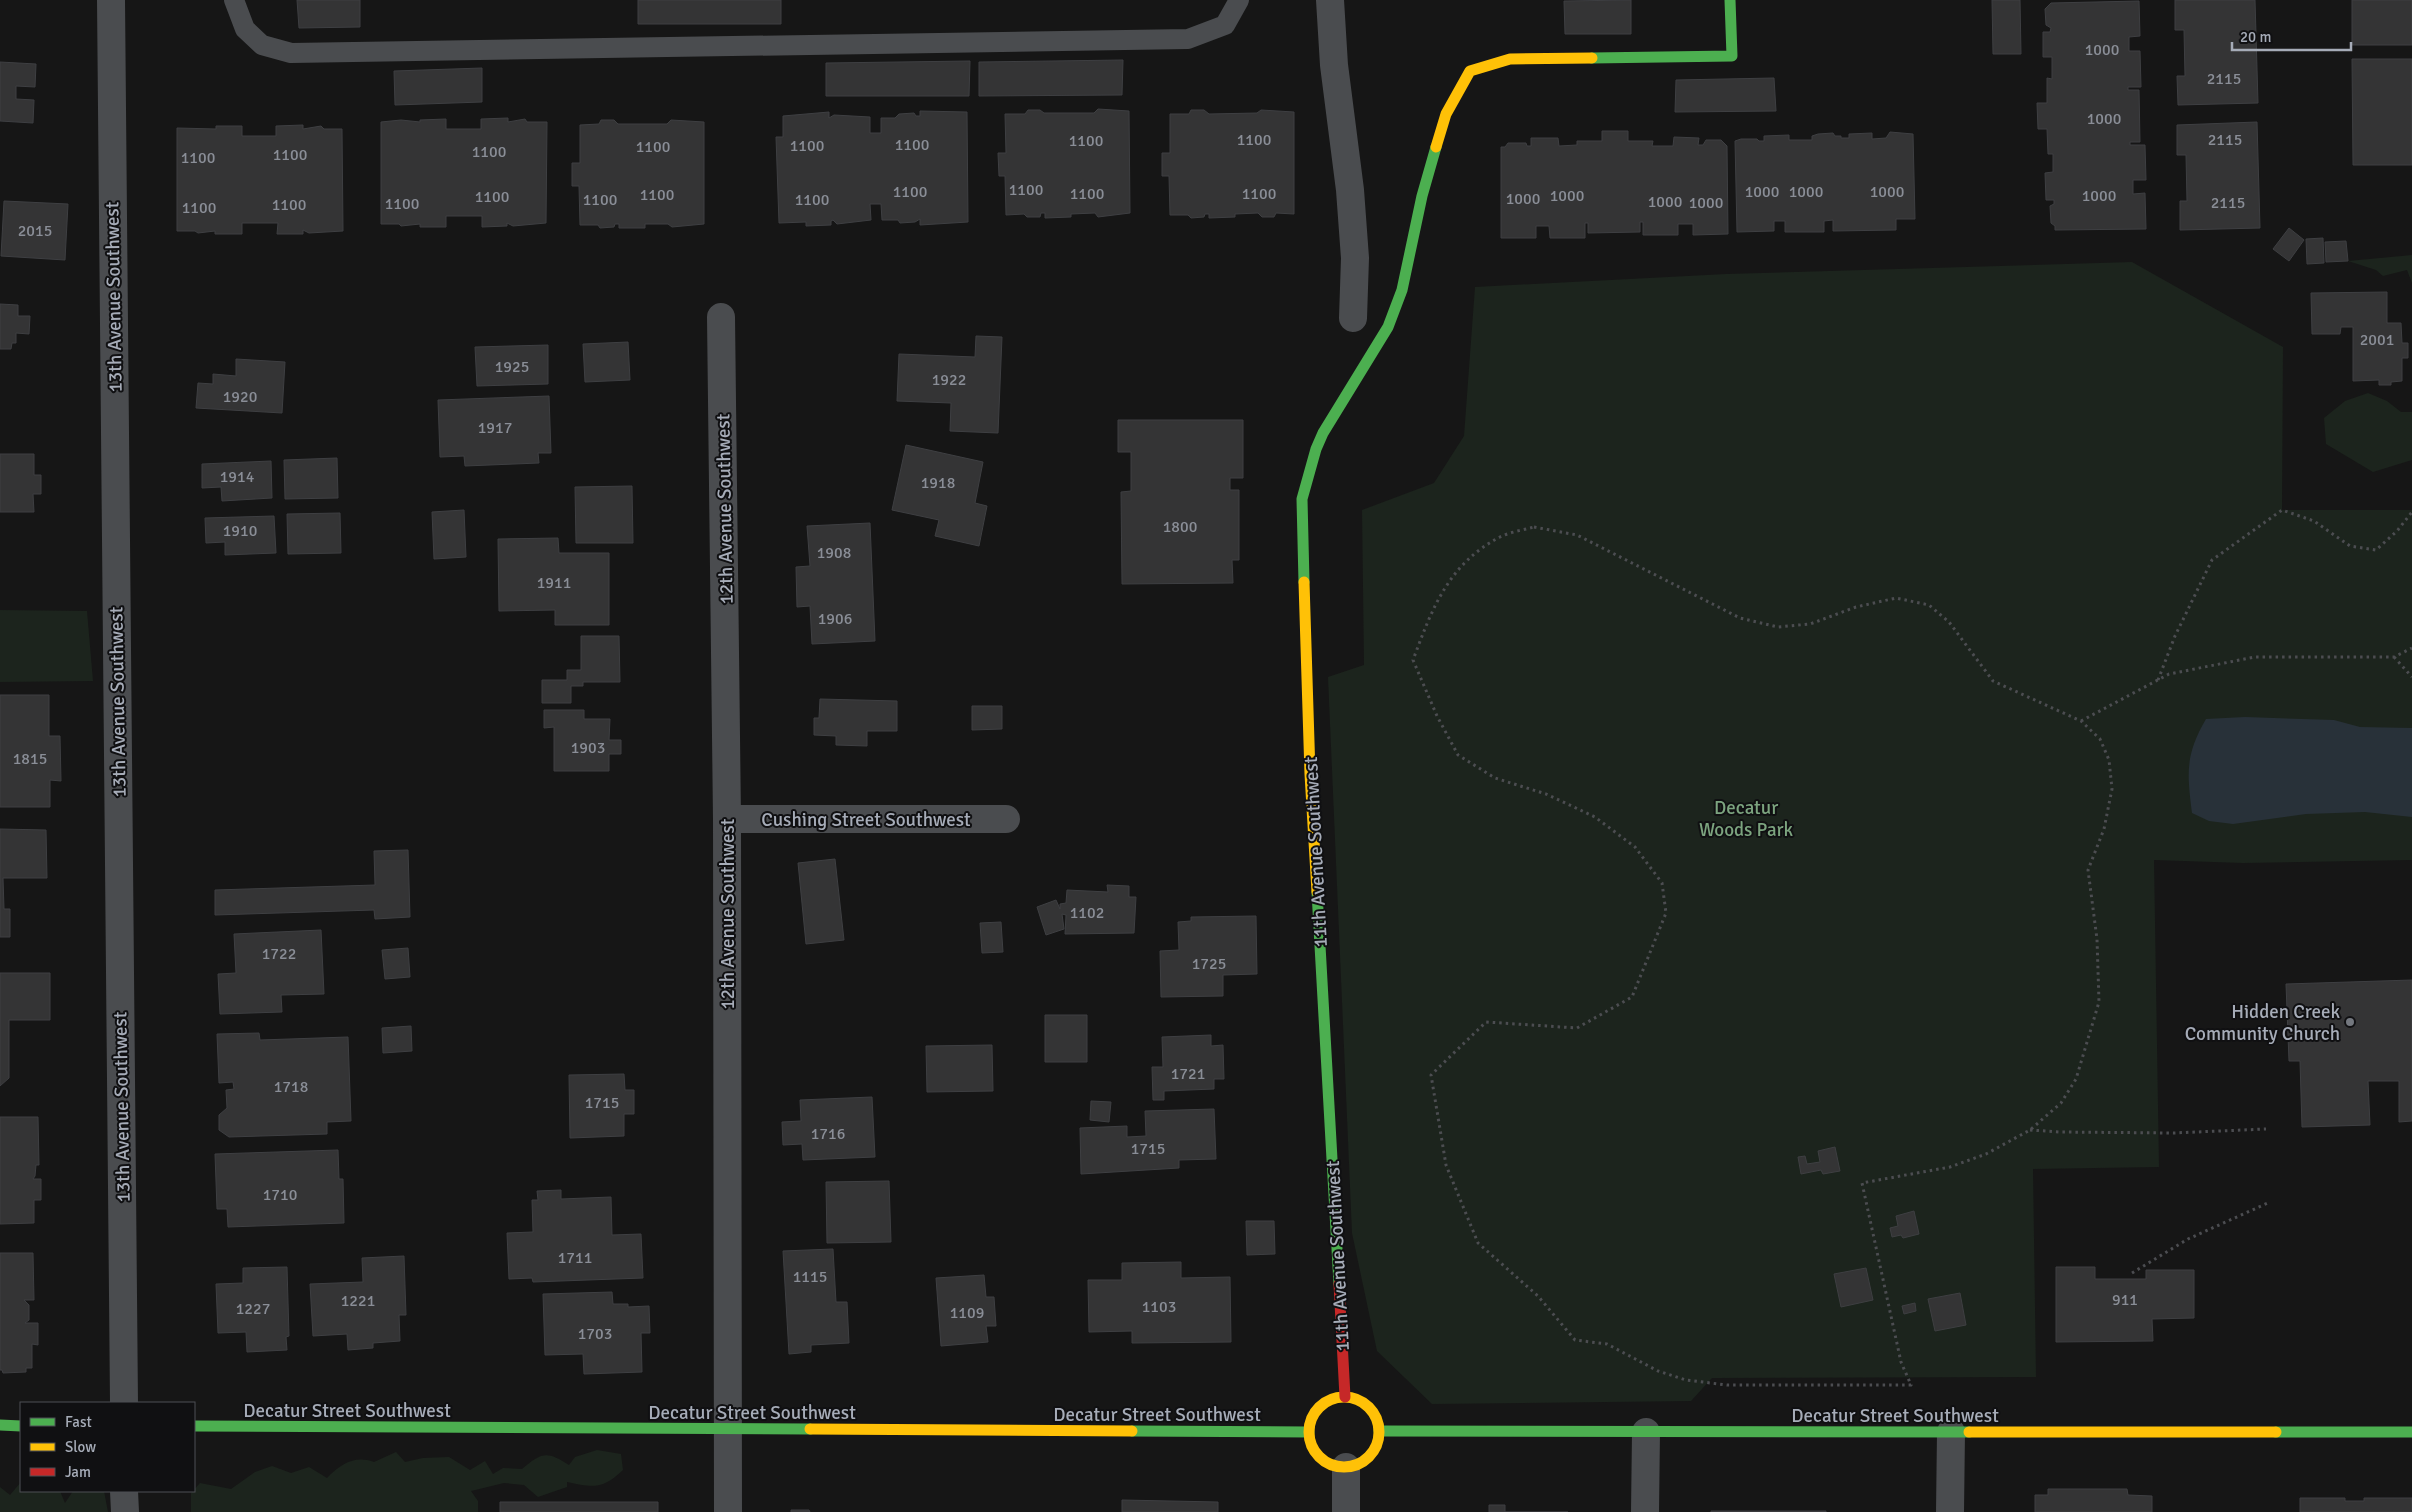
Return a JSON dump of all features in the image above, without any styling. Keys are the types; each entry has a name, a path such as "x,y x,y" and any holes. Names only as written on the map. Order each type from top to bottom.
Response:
{"street":[{"name":"13th Avenue Southwest","path":"111,0 124,1402"},
{"path":"1330,0 1334,65 1350,190 1356,258 1353,318"},
{"name":"11th Avenue Southwest","path":"1345,1397 1310,774 1302,499 1316,448 1323,433 1388,327 1402,290 1422,196 1446,114 1470,71 1510,59 1732,56 1730,0"},
{"name":"12th Avenue Southwest","path":"721,317 727,819 728,1512"},
{"name":"Cushing Street Southwest","path":"727,819 1006,819"},
{"path":"1345,1397 1359,1400 1368,1406 1375,1416 1379,1431 1374,1451 1366,1459 1346,1466 1331,1464 1321,1458 1314,1450 1309,1432 1312,1418 1318,1408 1327,1402 1345,1397"},
{"path":"0,1425 20,1426"},
{"name":"Decatur Street Southwest","path":"195,1426 1309,1432"},
{"name":"Decatur Street Southwest","path":"1379,1431 2412,1432"},
{"path":"1646,1432 1646,1512"},
{"path":"1950,1512 1951,1432"},
{"path":"1346,1466 1346,1512"},
{"path":"124,1492 125,1512"}],"lane":[{"path":"234,0 245,29 262,45 291,53 1188,39 1226,25 1239,0"}],"path":[{"path":"2158,680 2175,636 2212,560 2282,510 2314,521 2350,546 2376,550 2397,531 2412,512"},
{"path":"1534,527 1577,535 1740,618 1778,627 1810,624 1856,607 1896,598 1929,605 1950,622 1993,681 2081,722 2100,739 2110,760 2112,790 2104,829 2088,870 2097,939 2099,1002 2076,1079 2061,1103 2030,1130 1986,1154 1950,1166 1862,1183 1901,1362 1911,1384 1727,1385 1686,1380 1658,1371 1607,1344 1575,1340 1538,1296 1478,1243 1446,1165 1431,1076 1486,1022 1577,1028 1632,997 1666,913 1662,882 1636,847 1595,816 1546,794 1495,778 1458,755 1437,716 1413,660 1430,615 1444,586 1472,556 1501,536 1534,527"},
{"path":"2081,722 2169,674 2255,657 2394,657 2412,648"},
{"path":"2394,657 2412,677"},
{"path":"2030,1130 2173,1133 2266,1128"},
{"path":"2132,1273 2188,1238 2270,1202"}],"green space":[{"path":"2412,255 2412,283 2407,270 2383,276 2376,270 2348,261"},
{"name":"Decatur Woods Park","path":"2132,262 2283,347 2282,510 2412,510 2412,860 2243,863 2154,860 2159,1167 2033,1169 2036,1377 1712,1378 1691,1401 1432,1404 1377,1351 1352,1233 1328,677 1364,665 1362,510 1434,483 1464,436 1475,287 1726,274"},
{"path":"2368,393 2387,401 2401,412 2412,412 2412,460 2373,472 2326,444 2324,418 2345,401"},
{"path":"0,610 87,611 93,681 0,682"},
{"path":"597,1450 621,1454 623,1470 604,1484 591,1486 567,1482 567,1487 538,1497 524,1485 504,1483 471,1491 478,1501 478,1512 191,1512 191,1493 195,1492 195,1489 200,1483 231,1489 255,1472 272,1466 291,1473 309,1467 327,1478 348,1462 367,1460 374,1462 396,1452 405,1462 423,1458 449,1457 470,1470 485,1461 493,1474 503,1468 522,1469 535,1459 545,1455 555,1457 569,1465 575,1457"},
{"path":"20,1483 20,1492 60,1492 65,1503 72,1492 104,1492 108,1512 0,1512 0,1487 10,1495"}],"shaded area":[{"path":"2245,717 2334,720 2360,727 2412,728 2412,817 2365,812 2306,814 2233,824 2209,821 2192,813 2189,764 2194,743 2206,719"}],"building":[{"path":"297,0 360,0 360,27 299,28"},
{"path":"638,0 781,0 781,24 638,24"},
{"path":"1631,0 1631,34 1565,34 1564,1"},
{"path":"1992,0 2020,0 2021,54 1993,54"},
{"path":"2175,0 2255,0 2258,103 2178,105 2177,76 2185,76 2184,30 2175,30"},
{"path":"2352,0 2412,0 2412,45 2352,45"},
{"path":"2139,1 2140,36 2129,37 2129,51 2140,51 2141,87 2128,87 2128,90 2139,90 2140,142 2130,142 2130,145 2145,145 2146,180 2133,180 2133,194 2145,193 2146,229 2055,230 2055,226 2051,223 2050,206 2054,204 2054,200 2046,200 2045,173 2053,172 2053,154 2048,154 2047,129 2038,129 2037,103 2047,103 2047,78 2052,79 2052,57 2043,57 2043,32 2050,32 2051,28 2046,25 2045,9 2051,3"},
{"path":"2352,59 2412,59 2412,165 2353,165"},
{"path":"1123,60 1122,95 979,96 979,62"},
{"path":"970,61 969,96 826,96 826,63"},
{"path":"0,62 36,64 35,87 16,86 16,99 34,100 33,123 0,121"},
{"path":"482,68 482,102 395,105 394,71"},
{"path":"1774,78 1776,111 1675,112 1676,80"},
{"path":"1098,109 1129,111 1130,213 1098,217 1095,213 1071,214 1071,217 1045,218 1045,213 1041,213 1040,217 1027,217 1024,214 1006,215 1005,176 999,176 998,153 1006,153 1005,114 1025,114 1028,110 1040,110 1044,113 1094,113"},
{"path":"1191,110 1204,110 1209,114 1257,113 1261,110 1294,112 1294,214 1276,213 1274,217 1262,217 1258,213 1235,214 1235,217 1209,218 1209,214 1205,214 1204,217 1191,218 1188,215 1170,215 1169,176 1162,176 1162,153 1170,153 1170,114 1189,114"},
{"path":"920,111 967,112 968,222 920,225 920,219 915,222 900,223 898,220 882,220 881,204 870,204 871,220 837,224 833,220 831,225 806,226 806,222 779,223 776,137 783,137 783,116 829,112 829,118 834,115 870,117 870,133 881,133 881,118 895,118 899,114 914,113 916,116 920,116"},
{"path":"508,118 508,122 525,119 527,122 547,122 546,223 513,226 507,223 507,226 482,227 482,216 446,216 446,227 420,227 420,224 401,226 399,224 381,224 381,122 401,120 420,122 420,120 446,119 446,129 481,129 481,119"},
{"path":"601,120 614,120 618,124 667,124 671,120 704,122 704,224 672,227 668,224 645,224 645,228 619,228 619,224 615,224 614,227 600,228 598,225 580,225 579,186 572,186 572,163 580,163 580,125 599,124"},
{"path":"2257,122 2260,228 2180,230 2180,201 2187,201 2186,155 2177,155 2177,125"},
{"path":"303,125 303,129 321,126 324,129 342,129 343,231 309,233 303,230 303,234 277,234 278,223 242,223 242,234 215,234 215,231 198,233 195,231 177,231 177,128 216,129 216,126 242,126 242,136 276,136 276,126"},
{"path":"1602,131 1628,131 1628,141 1653,141 1652,146 1673,146 1674,137 1699,138 1698,145 1703,145 1706,140 1721,140 1727,146 1728,234 1693,235 1693,224 1678,224 1678,235 1643,235 1643,222 1640,222 1640,232 1588,233 1588,223 1585,223 1585,238 1550,238 1549,226 1536,226 1536,238 1501,238 1501,147 1505,147 1508,143 1526,143 1527,146 1531,146 1531,138 1558,138 1559,146 1577,145 1577,141 1602,141"},
{"path":"1890,132 1913,134 1915,219 1896,219 1896,230 1833,231 1833,220 1824,221 1824,232 1785,232 1785,221 1774,221 1774,231 1737,232 1735,141 1757,139 1764,141 1764,136 1789,135 1789,140 1812,140 1812,136 1818,134 1833,133 1835,136 1841,136 1841,138 1849,138 1849,134 1872,133 1872,139 1886,138"},
{"path":"4,201 68,204 65,260 1,256"},
{"path":"2289,228 2304,240 2289,261 2273,249"},
{"path":"2323,238 2324,263 2307,264 2306,239"},
{"path":"2346,241 2348,261 2326,262 2325,242"},
{"path":"2387,292 2387,323 2401,323 2402,343 2408,343 2408,358 2402,358 2402,381 2391,382 2391,385 2379,385 2379,380 2353,381 2353,327 2341,327 2340,334 2312,334 2311,293"},
{"path":"0,304 18,305 18,316 30,316 29,334 16,333 16,343 12,343 11,349 0,349"},
{"path":"976,336 1002,337 998,433 950,431 951,403 897,401 899,354 975,357"},
{"path":"628,342 630,380 585,382 583,344"},
{"path":"548,345 548,384 477,386 475,347"},
{"path":"236,359 285,362 282,413 196,408 198,383 213,384 213,374 236,376"},
{"path":"549,396 551,453 538,453 539,463 465,466 464,456 440,457 438,400"},
{"path":"1118,420 1243,420 1243,478 1230,478 1230,490 1239,490 1239,560 1232,560 1233,583 1122,584 1121,492 1131,491 1131,452 1118,452"},
{"path":"906,445 983,462 975,503 987,506 979,546 935,536 939,520 892,510"},
{"path":"0,454 34,454 34,475 41,475 41,494 33,494 34,512 0,512"},
{"path":"337,458 338,498 285,499 284,460"},
{"path":"271,461 272,498 222,501 221,487 202,488 202,464"},
{"path":"632,486 633,543 576,543 575,487"},
{"path":"464,510 466,557 434,559 432,512"},
{"path":"340,513 341,553 288,554 287,514"},
{"path":"274,516 276,553 225,555 225,542 206,543 205,518"},
{"path":"870,523 875,641 812,644 810,606 797,607 796,567 810,566 807,526"},
{"path":"558,538 559,553 609,553 609,625 555,625 555,610 499,611 498,539"},
{"path":"581,636 619,636 620,682 583,682 583,686 571,686 571,703 542,703 542,680 567,680 567,670 581,670"},
{"path":"0,695 49,695 49,736 60,736 61,781 50,780 50,807 0,807"},
{"path":"820,699 897,701 897,731 867,731 867,746 836,745 836,736 814,735 814,718 819,718"},
{"path":"972,706 1002,706 1002,729 972,730"},
{"path":"544,710 584,710 584,719 610,719 609,740 621,740 621,754 609,754 609,771 554,771 554,727 544,728"},
{"path":"0,829 46,830 47,878 3,878 4,909 10,909 10,937 0,937"},
{"path":"408,850 410,917 375,919 374,910 215,915 215,890 375,885 374,851"},
{"path":"835,859 844,940 806,944 798,863"},
{"path":"1107,885 1129,886 1129,897 1136,897 1134,933 1065,934 1066,915 1062,914 1064,929 1046,935 1037,907 1056,900 1060,909 1060,904 1066,903 1067,890 1108,892"},
{"path":"1256,916 1257,974 1223,975 1223,996 1161,997 1160,951 1179,950 1178,922 1191,921 1191,917"},
{"path":"1001,922 1003,952 982,953 980,923"},
{"path":"321,930 324,994 281,995 282,1012 220,1014 218,974 236,973 234,934"},
{"path":"408,948 410,977 385,979 382,950"},
{"path":"0,973 50,973 50,1020 9,1020 9,1078 0,1086"},
{"name":"Hidden Creek Community Church","path":"2412,980 2412,1121 2399,1122 2399,1081 2368,1081 2370,1125 2302,1127 2300,1061 2289,1061 2286,984"},
{"path":"1045,1015 1087,1015 1087,1062 1045,1062"},
{"path":"411,1026 412,1051 383,1053 382,1028"},
{"path":"259,1033 260,1040 348,1037 351,1121 327,1122 327,1134 229,1137 219,1130 219,1115 227,1108 226,1090 234,1089 233,1082 219,1083 217,1034"},
{"path":"1211,1035 1211,1046 1223,1045 1224,1079 1214,1079 1214,1089 1164,1091 1164,1100 1153,1100 1152,1067 1163,1067 1162,1037"},
{"path":"992,1045 993,1091 927,1092 926,1046"},
{"path":"624,1074 625,1090 634,1090 634,1114 624,1114 624,1136 570,1138 569,1075"},
{"path":"872,1097 875,1157 803,1160 802,1144 783,1145 782,1122 801,1121 800,1100"},
{"path":"1091,1101 1111,1102 1109,1122 1090,1120"},
{"path":"1214,1109 1216,1159 1179,1160 1179,1168 1081,1174 1080,1128 1127,1126 1127,1137 1146,1136 1145,1111"},
{"path":"0,1117 38,1117 39,1165 36,1165 33,1179 41,1179 41,1200 34,1200 34,1223 0,1224"},
{"path":"1835,1147 1840,1171 1823,1174 1821,1170 1801,1174 1798,1157 1805,1156 1807,1164 1820,1162 1818,1151"},
{"path":"338,1150 339,1179 343,1179 344,1223 228,1227 227,1209 217,1209 215,1154"},
{"path":"889,1181 891,1242 827,1243 826,1182"},
{"path":"561,1190 561,1199 611,1197 612,1235 641,1234 643,1278 533,1282 532,1278 509,1279 507,1233 533,1232 532,1200 538,1200 537,1191"},
{"path":"1914,1211 1919,1234 1903,1238 1901,1235 1892,1237 1890,1228 1898,1226 1896,1216"},
{"path":"1246,1221 1274,1221 1275,1254 1247,1255"},
{"path":"833,1249 836,1302 847,1302 849,1343 811,1345 811,1352 789,1354 783,1251"},
{"path":"0,1253 33,1253 34,1300 24,1300 29,1305 29,1320 25,1323 38,1323 38,1345 32,1344 32,1368 26,1368 26,1372 3,1373 0,1370"},
{"path":"404,1256 406,1315 399,1315 400,1341 373,1343 373,1348 348,1350 347,1334 313,1336 310,1284 363,1282 362,1258"},
{"path":"1181,1262 1181,1278 1230,1277 1231,1342 1132,1343 1132,1331 1089,1332 1088,1280 1122,1280 1122,1263"},
{"path":"287,1267 289,1336 286,1337 287,1350 247,1352 246,1332 218,1333 216,1284 243,1283 243,1268"},
{"path":"2056,1267 2095,1267 2095,1279 2146,1279 2146,1270 2194,1270 2194,1318 2152,1319 2153,1341 2056,1342"},
{"path":"1866,1268 1873,1300 1841,1307 1834,1274"},
{"path":"984,1275 986,1297 994,1297 996,1326 986,1326 988,1342 941,1346 936,1278"},
{"path":"612,1292 613,1304 628,1304 628,1307 649,1306 650,1333 641,1333 642,1372 584,1374 583,1354 545,1355 543,1294"},
{"path":"1960,1293 1966,1325 1935,1331 1928,1299"},
{"path":"1915,1303 1916,1311 1904,1314 1902,1306"},
{"path":"2048,1489 2127,1489 2128,1495 2152,1496 2152,1512 2035,1512 2035,1495 2048,1495"},
{"path":"2300,1498 2345,1498 2345,1501 2364,1501 2364,1498 2412,1498 2412,1512 2300,1512"},
{"path":"1122,1500 1218,1502 1218,1512 1122,1512"},
{"path":"500,1502 658,1502 658,1512 500,1512"},
{"path":"1489,1505 1505,1505 1505,1512 1489,1512"},
{"path":"791,1510 809,1510 810,1512 791,1512"},
{"path":"1826,1511 1826,1512 1711,1512"}],"traffic: fast":[{"path":"1592,58 1732,56 1730,0"},
{"path":"1304,582 1302,499 1316,449 1323,433 1388,327 1402,290 1422,196 1436,147"},
{"path":"1317,892 1339,1284"},
{"path":"0,1425 20,1426"},
{"path":"195,1426 810,1429"},
{"path":"1132,1431 1309,1432"},
{"path":"1379,1431 1969,1432"},
{"path":"2276,1432 2412,1432"}],"traffic: slow":[{"path":"1436,147 1446,114 1470,71 1510,59 1592,58"},
{"path":"1304,582 1310,774 1317,892"},
{"path":"1344,1397 1357,1400 1369,1407 1376,1419 1379,1432 1376,1445 1369,1457 1357,1464 1344,1467 1331,1464 1319,1457 1312,1445 1309,1432 1312,1419 1319,1407 1331,1400 1344,1397"},
{"path":"810,1429 1132,1431"},
{"path":"1969,1432 2276,1432"}],"traffic: jam":[{"path":"1339,1284 1345,1397"}],"place":[{"name":"Hidden Creek Community Church","path":"2350,1022"}]}
